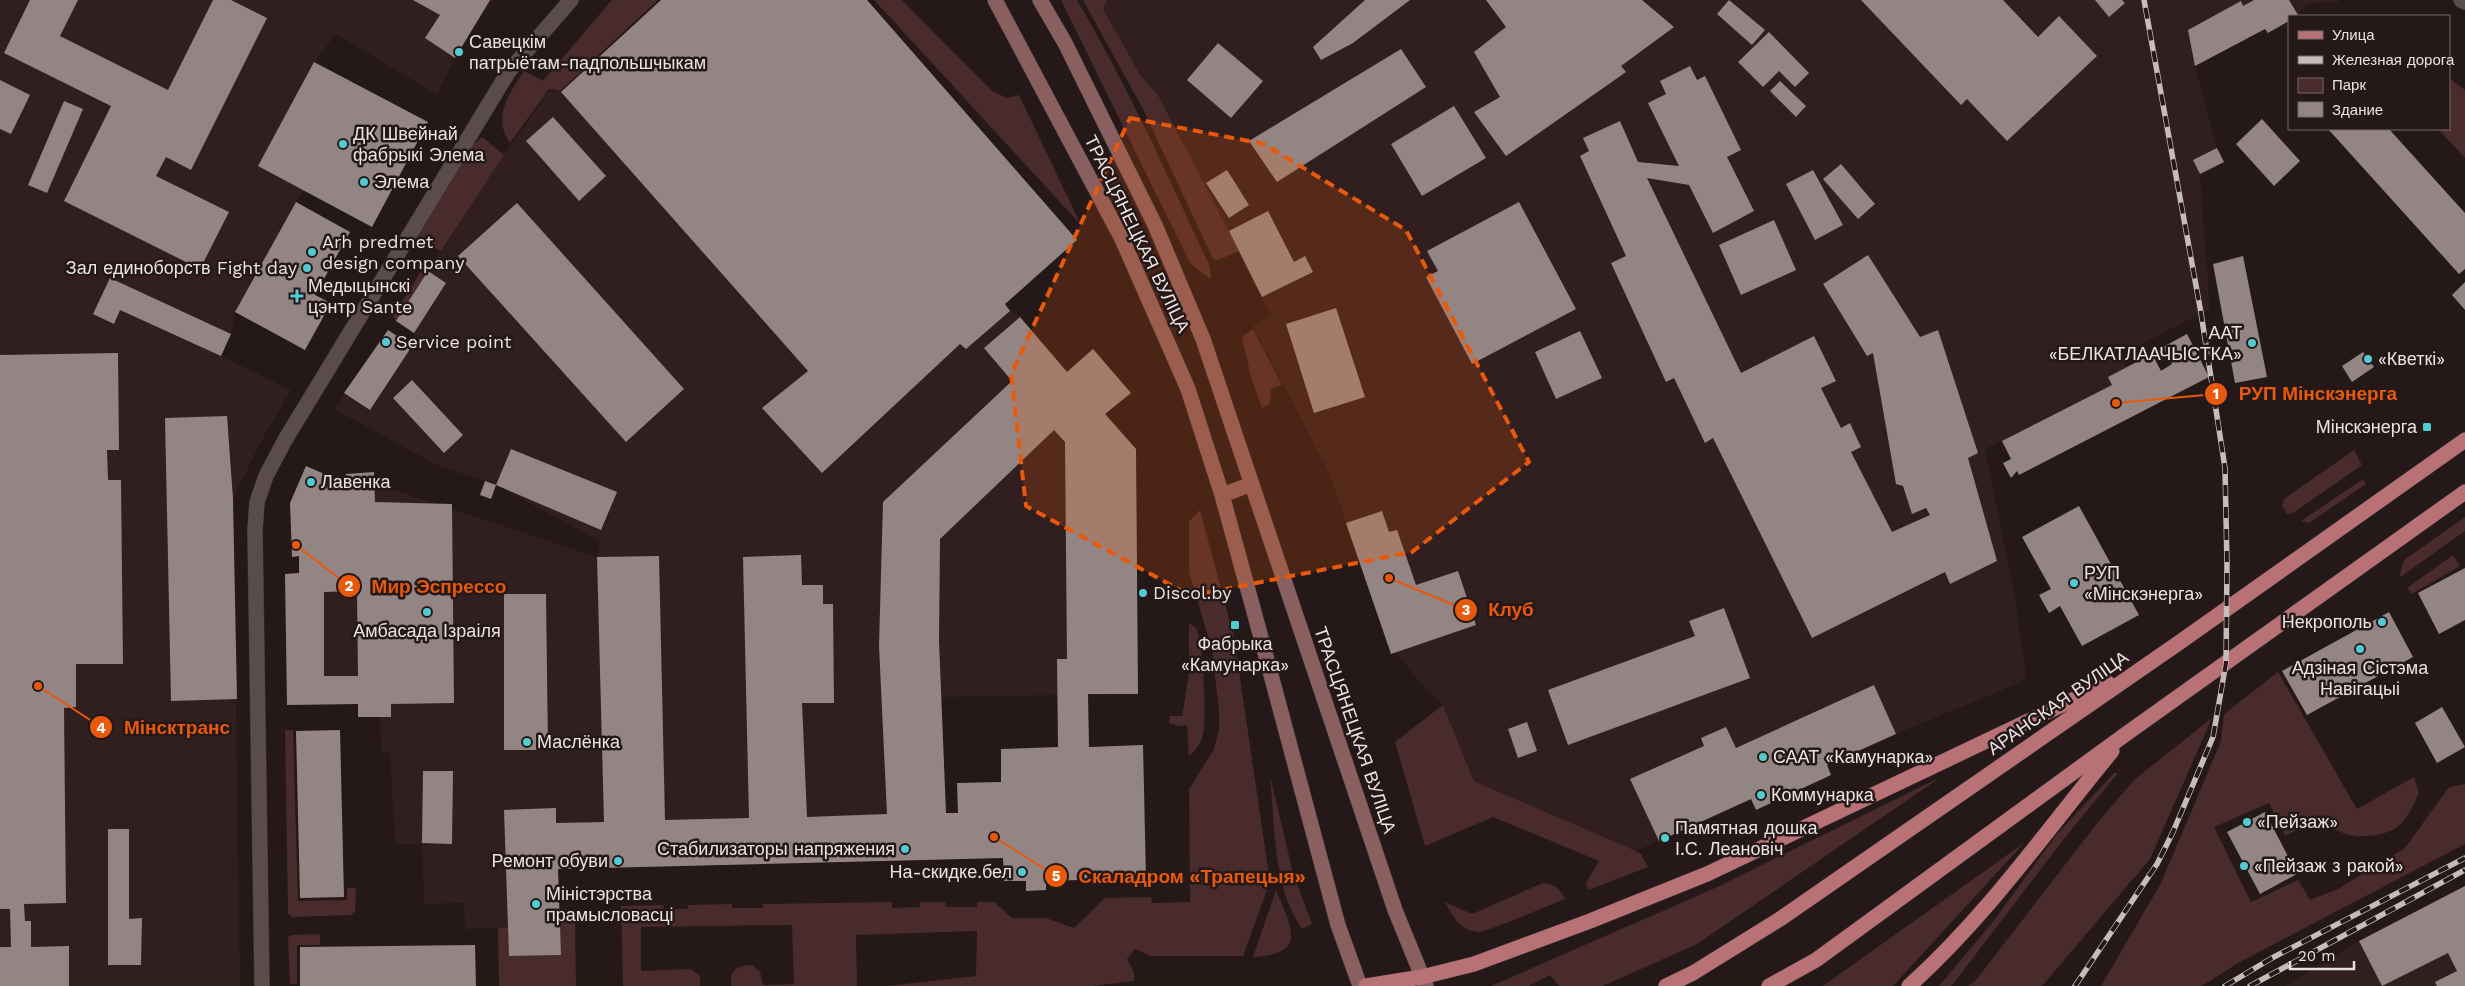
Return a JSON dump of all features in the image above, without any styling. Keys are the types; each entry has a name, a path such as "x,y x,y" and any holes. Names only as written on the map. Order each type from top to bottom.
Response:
{"main road":[{"name":"ТРАСЦЯНЕЦКАЯ ВУЛІЦА","path":"995,0 1122,239 1179,365 1222,495 1338,925 1360,986"},
{"name":"ТРАСЦЯНЕЦКАЯ ВУЛІЦА","path":"1040,0 1064,43 1155,225 1203,339 1395,910 1424,982"},
{"name":"АРАНСКАЯ ВУЛІЦА","path":"1666,986 1693,973 1780,919 2465,440"},
{"path":"1222,495 1252,484"},
{"path":"1769,986 1816,960 2126,734 2465,492"},
{"path":"1366,986 1424,982 1590,921 1707,874 2150,662"},
{"path":"1909,986 1959,938 2015,875 2068,804 2126,734"}],"street":[{"path":"262,986 255,628 255,530 258,502 266,476 285,440 509,71 571,0"},
{"path":"2461,0 2465,2"}],"highlighted area":[{"path":"1130,118 1264,144 1406,230 1529,462 1412,552 1191,596 1026,506 1011,374"}],"shaded area":[{"path":"0,0 492,0 455,58 437,95 336,34 314,62 258,166 303,190 235,312 231,334 221,356 291,390 260,443 233,499 240,986 0,986"},
{"path":"661,0 867,0 1077,240 1005,305 1020,317 1067,371 1093,349 1131,393 1106,414 1136,449 1138,694 941,697 946,813 958,812 957,783 1001,782 1003,858 601,868 604,822 557,823 561,955 509,956 508,928 465,929 464,903 424,904 422,844 395,844 390,753 381,752 380,717 358,717 358,704 287,705 285,574 299,573 299,556 292,557 290,503 306,466 344,483 346,474 597,557 600,541 496,485 437,465 334,409 388,330 412,346 414,333 396,321 504,155 549,91 561,92"},
{"path":"1107,0 2339,0 2336,4 2332,1 2308,4 2298,15 2288,15 2288,22 2268,33 2265,29 2195,66 2217,148 2224,162 2200,174 2210,309 2120,355 2126,367 2152,354 2161,370 2172,364 2163,347 2187,334 2209,377 2019,475 2002,441 1985,449 2015,597 2026,677 2017,684 1827,765 1831,775 1756,810 1751,799 1636,851 1474,781 1443,705 1430,694 1396,653 1391,654 1329,472 1253,326 1271,315 1158,95 1141,76 1103,9"},
{"path":"2465,886 2465,986 2285,986 2359,941"}],"green space":[{"path":"612,0 658,0 560,91 549,89 510,143 502,124 503,115 508,97 524,71 543,81"},
{"path":"874,0 902,0 992,91 1007,98 1019,95 1081,225"},
{"path":"1061,0 1077,0 1096,32 1147,132 1210,267 1211,280 1190,263"},
{"path":"1083,0 1107,0 1103,9 1141,76 1158,95 1239,251 1216,261 1212,257 1144,111"},
{"path":"2450,79 2465,90 2465,158 2439,130 2450,130"},
{"path":"482,137 504,155 441,251 414,237 474,144"},
{"path":"423,268 428,271 396,321 393,316"},
{"path":"1253,329 1282,385 1271,389 1270,404 1262,408 1251,377 1242,337"},
{"path":"2354,450 2362,465 2293,513 2287,514 2282,506 2284,499"},
{"path":"2363,479 2366,484 2309,523 2301,521"},
{"path":"1200,510 1234,637 1270,882 1243,956 1150,956 1135,949 1127,959 1134,972 1134,981 1093,986 887,986 976,976 977,931 856,935 857,986 731,986 735,970 742,966 752,965 760,972 763,985 794,984 792,925 641,927 641,971 691,969 700,976 700,986 623,986 621,906 663,905 664,909 688,909 688,905 732,904 732,908 763,908 763,904 892,902 892,908 920,907 920,902 945,902 946,907 977,907 977,902 994,902 1012,918 1046,918 1074,928 1105,898 1151,897 1152,903 1190,902 1189,789 1214,749 1219,730 1219,711 1212,650 1189,572 1189,522"},
{"path":"2465,517 2465,531 2399,578 2404,560"},
{"path":"2453,555 2460,566 2412,594 2407,588"},
{"path":"1189,623 1196,628 1201,648 1205,713 1201,741 1189,756 1187,725 1177,726 1169,723 1170,716 1182,716 1189,673"},
{"path":"2278,672 2357,809 2414,777 2419,793 2409,814 2401,824 2395,829 2378,835 2349,835 2333,827 2324,816 2285,836 2269,803 2214,827 2251,902 2298,880 2310,900 2338,889 2405,848 2449,787 2465,784 2465,844 2238,963 2202,986 2101,986 2161,883 2221,741 2224,714"},
{"path":"1443,705 1474,781 1636,851 1641,854 1648,867 1588,890 1586,883 1599,861 1493,817 1425,846 1395,742"},
{"path":"2212,718 2150,859 2042,986 1968,986 1976,980 2098,822 2134,780"},
{"path":"285,730 293,730 298,901 347,900 347,888 356,888 355,911 351,915 292,917 288,913"},
{"path":"2114,773 2118,773 2063,840 1957,979 1951,986 1939,986 1992,923 2057,834"},
{"path":"1270,775 1293,873 1312,924 1302,929 1292,912 1280,874 1274,834"},
{"path":"1941,777 1697,944 1603,986 1559,986 1550,975 1529,986 1491,986 1713,889"},
{"path":"2024,843 1893,986 1823,986"},
{"path":"1543,883 1557,888 1565,899 1478,932 1472,931 1457,922 1445,902 1472,914"},
{"path":"1276,890 1290,927 1291,936 1289,944 1271,955 1253,957"},
{"path":"575,921 576,986 499,986 498,928 508,927 509,956 560,955 560,922"},
{"path":"320,935 320,945 297,945 297,984 290,984 288,937"}],"building":[{"path":"30,0 78,0 60,36 168,90 213,0 231,0 267,18 191,170 166,157 156,176 229,212 200,269 64,201 111,106 4,53"},
{"path":"413,0 490,0 455,58 425,38 440,15"},
{"path":"661,0 867,0 1077,240 1005,304 1010,311 966,349 960,344 822,473 762,408 808,371 561,92"},
{"path":"1365,0 1410,0 1353,43 1321,60 1313,47"},
{"path":"1486,0 1642,0 1674,27 1621,66 1626,72 1506,156 1474,112 1500,97 1474,52 1506,27"},
{"path":"1729,0 1765,30 1752,45 1717,14"},
{"path":"1861,0 2003,0 2038,37 2059,16 2097,56 2007,141 1967,99 1961,105"},
{"path":"2095,0 2122,0 2125,3 2109,17"},
{"path":"2254,0 2289,0 2298,15 2288,15 2288,22 2268,33 2265,29 2195,66 2188,30 2241,1 2243,6"},
{"path":"1769,32 1809,73 1795,87 1779,71 1763,87 1738,62"},
{"path":"1218,43 1263,81 1231,118 1187,80"},
{"path":"1401,49 1426,87 1277,182 1249,141"},
{"name":"ДК Швейнай фабрыкі Элема","path":"314,62 428,122 372,227 258,166"},
{"path":"1690,66 1697,80 1705,76 1741,150 1727,157 1754,211 1713,233 1689,185 1647,178 1741,373 1814,336 1836,381 1821,388 1841,428 1850,423 1861,447 1851,452 1892,532 1930,515 1926,508 1912,514 1903,486 1896,484 1873,353 1867,356 1823,284 1868,255 1920,337 1938,330 1978,453 1968,458 1997,561 1950,584 1945,572 1812,638 1713,438 1705,443 1674,378 1666,382 1611,263 1626,256 1580,156 1589,151 1583,138 1620,121 1638,162 1679,166 1648,103 1666,94 1660,81"},
{"path":"0,80 30,95 11,134 0,129"},
{"path":"1780,81 1806,106 1796,117 1770,91"},
{"path":"64,101 83,109 47,193 28,185"},
{"path":"1454,106 1486,158 1422,196 1391,144"},
{"path":"553,117 606,176 579,201 526,141"},
{"path":"2262,119 2300,161 2274,186 2236,144"},
{"path":"2329,130 2390,130 2465,213 2465,269 2459,274"},
{"path":"2217,148 2224,162 2200,174 2193,160"},
{"path":"1841,164 1875,204 1858,219 1823,179"},
{"path":"1227,170 1249,205 1229,218 1206,183"},
{"path":"1813,170 1843,225 1815,240 1786,184"},
{"path":"296,202 350,232 315,295 331,303 305,350 235,312"},
{"path":"1519,202 1576,309 1472,364 1426,277 1438,271 1427,251"},
{"path":"517,203 684,389 626,442 458,256"},
{"path":"1268,211 1294,262 1305,256 1313,272 1262,297 1229,231"},
{"path":"1774,220 1796,270 1741,295 1719,245"},
{"path":"2243,256 2267,377 2235,383 2213,264"},
{"path":"428,271 446,283 414,333 396,321"},
{"path":"110,278 231,334 221,356 120,310 114,324 93,314"},
{"path":"2465,282 2465,310 2452,295"},
{"path":"1336,308 1365,397 1314,413 1286,324"},
{"path":"1020,317 1067,372 1093,349 1131,393 1105,414 1136,449 1138,694 1088,694 1089,747 1143,745 1146,878 1046,881 1046,890 1026,891 1026,881 1004,881 1003,858 558,869 561,955 509,956 504,810 556,808 556,823 604,822 597,557 659,556 665,820 749,818 743,557 801,555 802,585 823,585 823,604 833,604 834,703 802,703 807,817 887,814 879,646 883,502 1012,381 984,348","holes":["1054,430 1065,442 1067,659 1057,659 1058,747 1001,749 1001,782 957,783 958,813 946,813 939,641 940,539"]},
{"path":"388,330 412,346 370,410 344,393"},
{"path":"1580,331 1602,378 1556,399 1535,352"},
{"path":"2187,334 2209,377 2019,475 2017,471 2011,478 2003,463 2011,459 2002,441 2112,385 2108,377 2152,354 2161,371 2172,364 2163,347"},
{"path":"2363,352 2374,367 2352,382 2342,366"},
{"path":"118,353 119,450 107,450 108,480 121,480 123,664 76,664 76,707 64,708 66,903 24,904 25,921 31,921 31,947 69,946 69,986 0,986 0,947 11,947 10,909 0,909 0,355"},
{"path":"412,380 463,435 444,453 393,398"},
{"path":"227,416 233,499 237,699 171,701 165,418"},
{"path":"511,449 617,492 601,530 496,485"},
{"path":"306,466 345,483 346,474 374,472 375,502 452,504 454,703 391,704 391,717 358,717 358,704 287,705 285,574 299,573 299,556 292,557 290,503","holes":["357,591 358,676 324,676 324,592"]},
{"path":"485,481 496,485 491,499 480,495"},
{"path":"2079,506 2139,615 2082,646 2060,606 2049,613 2039,595 2051,589 2022,537"},
{"path":"1382,511 1389,532 1397,530 1416,585 1458,571 1476,625 1391,654 1346,523"},
{"path":"2465,568 2465,620 2439,634 2418,593"},
{"path":"504,594 546,594 548,750 504,750"},
{"path":"1724,608 1750,678 1568,745 1548,690 1695,636 1689,621"},
{"path":"2389,612 2413,657 2307,715 2282,671"},
{"name":"СААТ «Камунарка»","path":"1874,685 1896,734 1827,765 1831,775 1756,810 1751,799 1659,841 1630,779 1704,746 1701,738 1726,727 1736,748"},
{"path":"2442,707 2465,747 2437,763 2415,723"},
{"path":"1527,722 1537,751 1518,758 1508,729"},
{"path":"340,730 344,897 300,898 296,731"},
{"path":"423,771 453,771 452,844 422,843"},
{"path":"2265,812 2297,874 2260,894 2227,832"},
{"path":"108,829 129,829 129,919 142,918 141,965 108,965"},
{"path":"2465,886 2465,986 2437,986 2435,982 2457,971 2448,953 2382,986 2359,941"},
{"path":"475,945 476,986 300,986 300,947"}],"railway":[{"path":"2075,986 2157,864 2173,832 2213,737 2226,663 2227,565 2225,468 2201,313 2144,0"},
{"path":"2225,986 2272,958 2465,858"},
{"path":"2250,986 2465,870"}],"place":[{"name":"Савецкім патрыётам-падпольшчыкам","path":"459,52"},
{"name":"ДК Швейнай фабрыкі Элема","path":"343,144"},
{"name":"Элема","path":"364,182"},
{"name":"Arh predmet design company","path":"312,252"},
{"name":"Зал единоборств Fight day","path":"307,268"},
{"name":"Медыцынскі цэнтр Sante","path":"297,296"},
{"name":"Service point","path":"386,342"},
{"name":"ААТ «БЕЛКАТЛААЧЫСТКА»","path":"2252,343"},
{"name":"«Кветкі»","path":"2368,359"},
{"name":"РУП Мінскэнерга","path":"2116,403"},
{"name":"Мінскэнерга","path":"2427,427"},
{"name":"Лавенка","path":"311,482"},
{"name":"Мир Эспрессо","path":"296,545"},
{"name":"Клуб","path":"1389,578"},
{"name":"РУП «Мінскэнерга»","path":"2074,583"},
{"name":"Discol.by","path":"1143,593"},
{"name":"Амбасада Ізраіля","path":"427,612"},
{"name":"Некрополь","path":"2382,622"},
{"name":"Фабрыка «Камунарка»","path":"1235,625"},
{"name":"Адзіная Сістэма Навігацыі","path":"2360,649"},
{"name":"Мінсктранс","path":"38,686"},
{"name":"Маслёнка","path":"527,742"},
{"name":"СААТ «Камунарка»","path":"1763,757"},
{"name":"Коммунарка","path":"1761,795"},
{"name":"«Пейзаж»","path":"2247,822"},
{"name":"Скаладром «Трапецыя»","path":"994,837"},
{"name":"Памятная дошка І.С. Леановіч","path":"1665,838"},
{"name":"Стабилизаторы напряжения","path":"905,849"},
{"name":"Ремонт обуви","path":"618,861"},
{"name":"«Пейзаж з ракой»","path":"2244,866"},
{"name":"На-скидке.бел","path":"1022,872"},
{"name":"Міністэрства прамысловасці","path":"536,904"}]}
